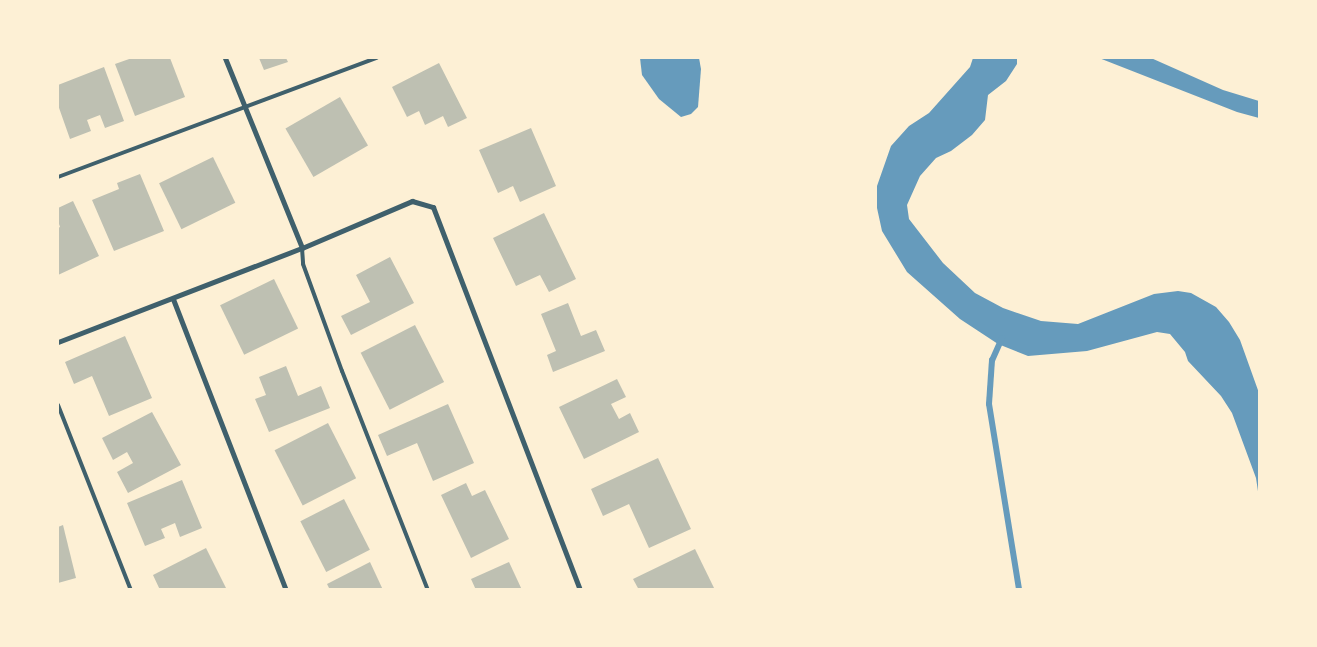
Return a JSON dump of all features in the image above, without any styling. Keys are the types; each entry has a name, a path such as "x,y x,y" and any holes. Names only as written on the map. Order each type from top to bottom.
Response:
{"street":[{"path":"225,58 302,248"},
{"path":"58,342 302,248 412,201 433,207 580,590"},
{"path":"173,299 286,590"}],"lane":[{"path":"58,177 376,58"},
{"path":"302,248 303,264 342,371 428,590"},
{"path":"58,405 131,590"}],"water":[{"path":"640,58 699,58 701,69 698,107 691,114 681,117 659,99 642,75"},
{"path":"973,58 1017,58 1017,64 1006,81 988,95 985,120 972,135 951,151 936,158 920,176 907,205 909,219 943,263 975,293 1003,308 1041,321 1078,324 1154,294 1178,291 1191,293 1216,307 1229,322 1240,340 1259,393 1259,498 1256,478 1232,413 1221,396 1188,361 1185,352 1170,334 1157,332 1087,351 1028,356 998,344 960,319 907,272 882,231 877,208 877,186 891,146 909,126 929,113 970,67"},
{"path":"1099,58 1151,58 1223,90 1259,101 1259,118 1237,112"}],"building":[{"path":"132,58 170,58 185,97 135,116 115,64"},
{"path":"259,58 286,58 288,62 264,70"},
{"path":"439,63 467,118 448,127 443,116 425,125 419,111 407,117 392,87"},
{"path":"104,67 124,121 105,128 100,115 87,120 91,131 70,139 58,105 58,85"},
{"path":"340,97 368,145 313,177 285,128"},
{"path":"531,128 556,186 520,202 513,186 498,193 479,150"},
{"path":"213,157 235,203 181,229 159,183"},
{"path":"140,174 164,231 114,251 92,200 119,189 117,183"},
{"path":"73,201 99,256 58,275 58,228 60,227 58,208"},
{"path":"544,213 576,279 549,292 540,275 516,286 493,238"},
{"path":"390,257 414,303 351,335 341,316 370,302 356,275"},
{"path":"274,279 298,328 244,355 220,305"},
{"path":"568,303 581,336 596,330 605,351 553,372 547,355 556,351 541,314"},
{"path":"415,325 444,382 390,410 361,353"},
{"path":"125,336 152,398 109,416 92,376 74,384 65,362"},
{"path":"286,366 298,396 321,386 330,408 269,432 255,399 266,395 259,377"},
{"path":"617,379 626,397 611,404 619,419 630,413 639,432 584,459 559,407"},
{"path":"448,404 474,463 433,481 417,443 387,456 378,435"},
{"path":"152,412 181,465 128,493 117,472 133,463 127,452 113,460 102,438"},
{"path":"328,423 356,478 303,505 275,450"},
{"path":"658,458 691,529 649,548 629,504 603,516 591,489"},
{"path":"182,480 202,528 180,537 175,523 161,529 165,538 145,546 127,503"},
{"path":"466,483 472,496 485,490 509,539 471,558 441,495"},
{"path":"344,499 370,550 326,572 300,521"},
{"path":"63,525 76,578 58,583 58,527"},
{"path":"206,548 227,590 160,590 153,575"},
{"path":"695,549 715,590 639,590 633,579"},
{"path":"370,562 383,590 330,590 327,584"},
{"path":"509,562 522,590 476,590 471,579"}],"waterway":[{"path":"1002,338 992,360 989,404 1019,590"}]}
